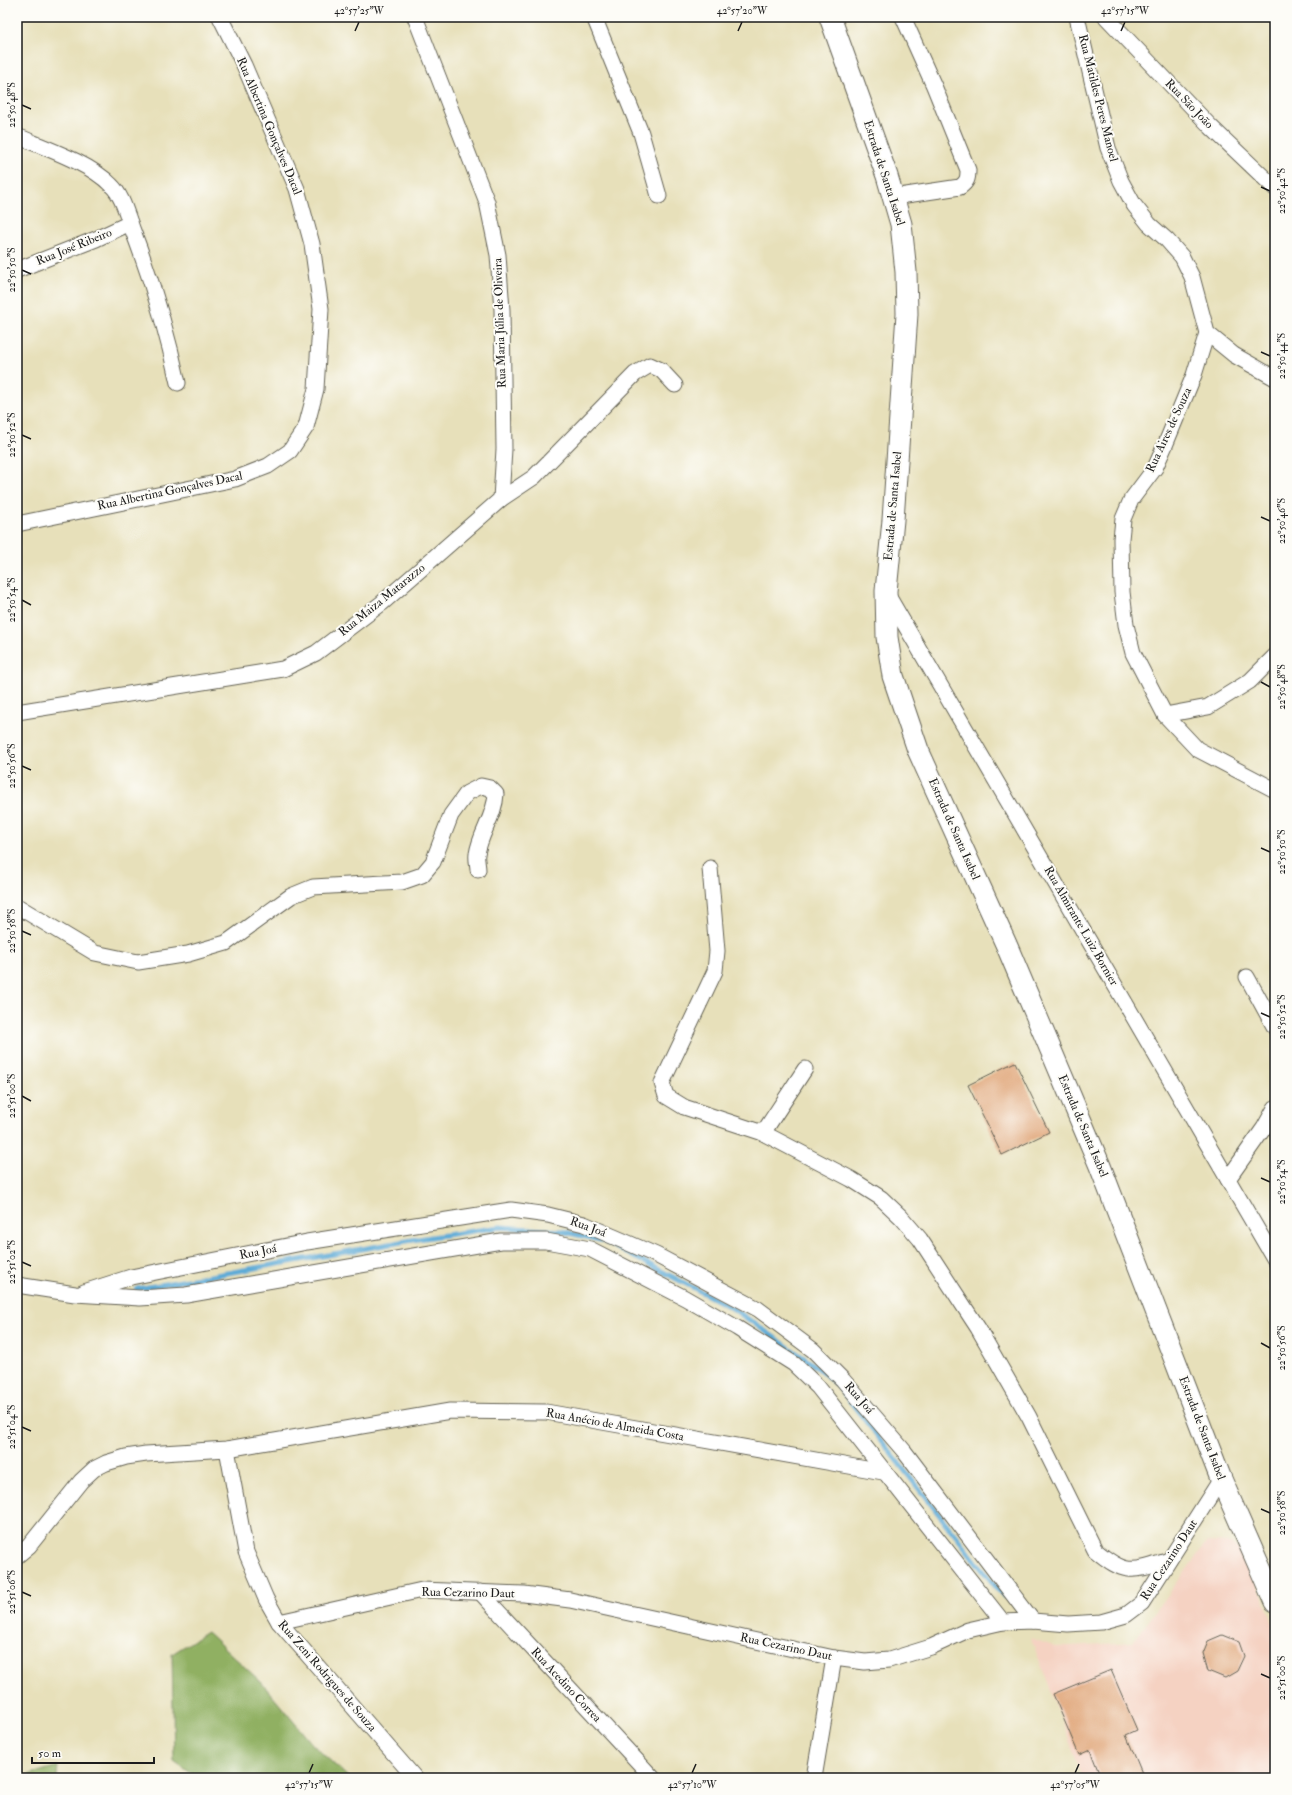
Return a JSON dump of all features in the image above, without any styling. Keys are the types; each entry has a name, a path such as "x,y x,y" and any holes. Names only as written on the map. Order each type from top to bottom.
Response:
{"main road":[{"name":"Estrada de Santa Isabel","path":"830,17 893,196 901,224 906,272 907,314 893,520 886,591 887,637 893,676 918,750 1006,944 1100,1166 1221,1479 1273,1593"}],"street":[{"name":"Rua Albertina Gonçalves Dacal","path":"17,524 235,479 268,466 290,451 306,427 316,389 321,309 312,244 297,189 244,64 220,17"},
{"name":"Rua Maria Júlia de Oliveira","path":"415,17 487,202 498,255 502,310 504,449 501,499"},
{"path":"594,17 641,133 659,196"},
{"path":"893,196 960,187 966,183 968,178 968,170 934,86 903,17"},
{"name":"Rua Matildes Peres Manoel","path":"1077,17 1108,148 1121,181 1134,205 1149,224 1167,240 1182,257 1192,277 1207,333"},
{"name":"Rua São João","path":"1106,17 1211,127 1275,188"},
{"path":"17,136 90,168 112,185 123,205 157,299 178,382"},
{"name":"Rua José Ribeiro","path":"17,270 96,239 130,223"},
{"path":"1207,333 1234,355 1261,372 1275,378"},
{"name":"Rua Aires de Souza","path":"1207,333 1194,375 1155,468 1131,500 1123,519 1121,547 1122,592 1126,625 1133,653 1164,715 1197,749 1275,790"},
{"name":"Rua Maiza Matarazzo","path":"17,712 283,669 316,653 382,603 501,499 534,477 635,374 650,365 661,370 675,385"},
{"name":"Rua Almirante Luiz Bornier","path":"886,591 1275,1260"},
{"path":"1164,715 1208,706 1250,681 1275,656"},
{"path":"17,906 94,953 138,962 188,954 226,943 290,896 313,886 402,882 422,876 433,862 452,815 467,793 481,786 490,788 496,794 496,803 480,843 477,855 478,870"},
{"path":"710,868 716,951 715,971 662,1083 666,1096 684,1107 763,1133 851,1179 881,1198 902,1217 920,1240 978,1328 1029,1417 1095,1550 1109,1562 1124,1569 1137,1570 1169,1560"},
{"path":"1247,976 1275,1028"},
{"path":"763,1133 805,1070"},
{"path":"1228,1179 1264,1128 1275,1108"},
{"name":"Rua Joá","path":"75,1294 131,1277 307,1242 511,1210 548,1215 584,1224 656,1255 758,1309 813,1350 843,1380 904,1451 972,1561 1003,1622"},
{"name":"Rua Joá","path":"17,1285 75,1294 140,1298 186,1294 501,1241 546,1241 590,1249 684,1298 737,1328 794,1364 818,1387 883,1472 1033,1621"},
{"name":"Rua Anécio de Almeida Costa","path":"17,1556 29,1546 81,1481 94,1469 106,1463 140,1455 227,1449 450,1411 546,1412 883,1472"},
{"name":"Rua Zeni Rodrigues de Souza","path":"227,1449 246,1552 266,1599 279,1622 415,1778"},
{"name":"Rua Cezarino Daut","path":"279,1622 422,1590 524,1594 570,1600 834,1658 865,1662 889,1660 932,1647 968,1630 1003,1622 1033,1621 1068,1624 1101,1622 1126,1615 1142,1603 1221,1479"},
{"name":"Rua Acedino Correa","path":"480,1592 653,1778"},
{"path":"814,1778 834,1658"}],"shaded area":[{"path":"1207,1542 1232,1543 1246,1554 1275,1628 1275,1778 1083,1778 1031,1638 1056,1647 1133,1642"}],"green space":[{"path":"207,1632 261,1682 313,1745 349,1778 198,1778 174,1761 172,1654"},
{"path":"58,1766 57,1778 17,1778 17,1774 21,1777"}],"building":[{"path":"1015,1062 1049,1132 1002,1155 968,1085"},
{"path":"1222,1635 1239,1642 1244,1656 1237,1671 1225,1678 1208,1671 1203,1653 1208,1641"},
{"path":"1111,1670 1137,1730 1126,1735 1144,1778 1101,1778 1090,1750 1079,1755 1053,1694"}],"waterway":[{"path":"137,1289 418,1239 500,1227 561,1231 604,1241 732,1308 817,1367 839,1387 1003,1596"}]}
